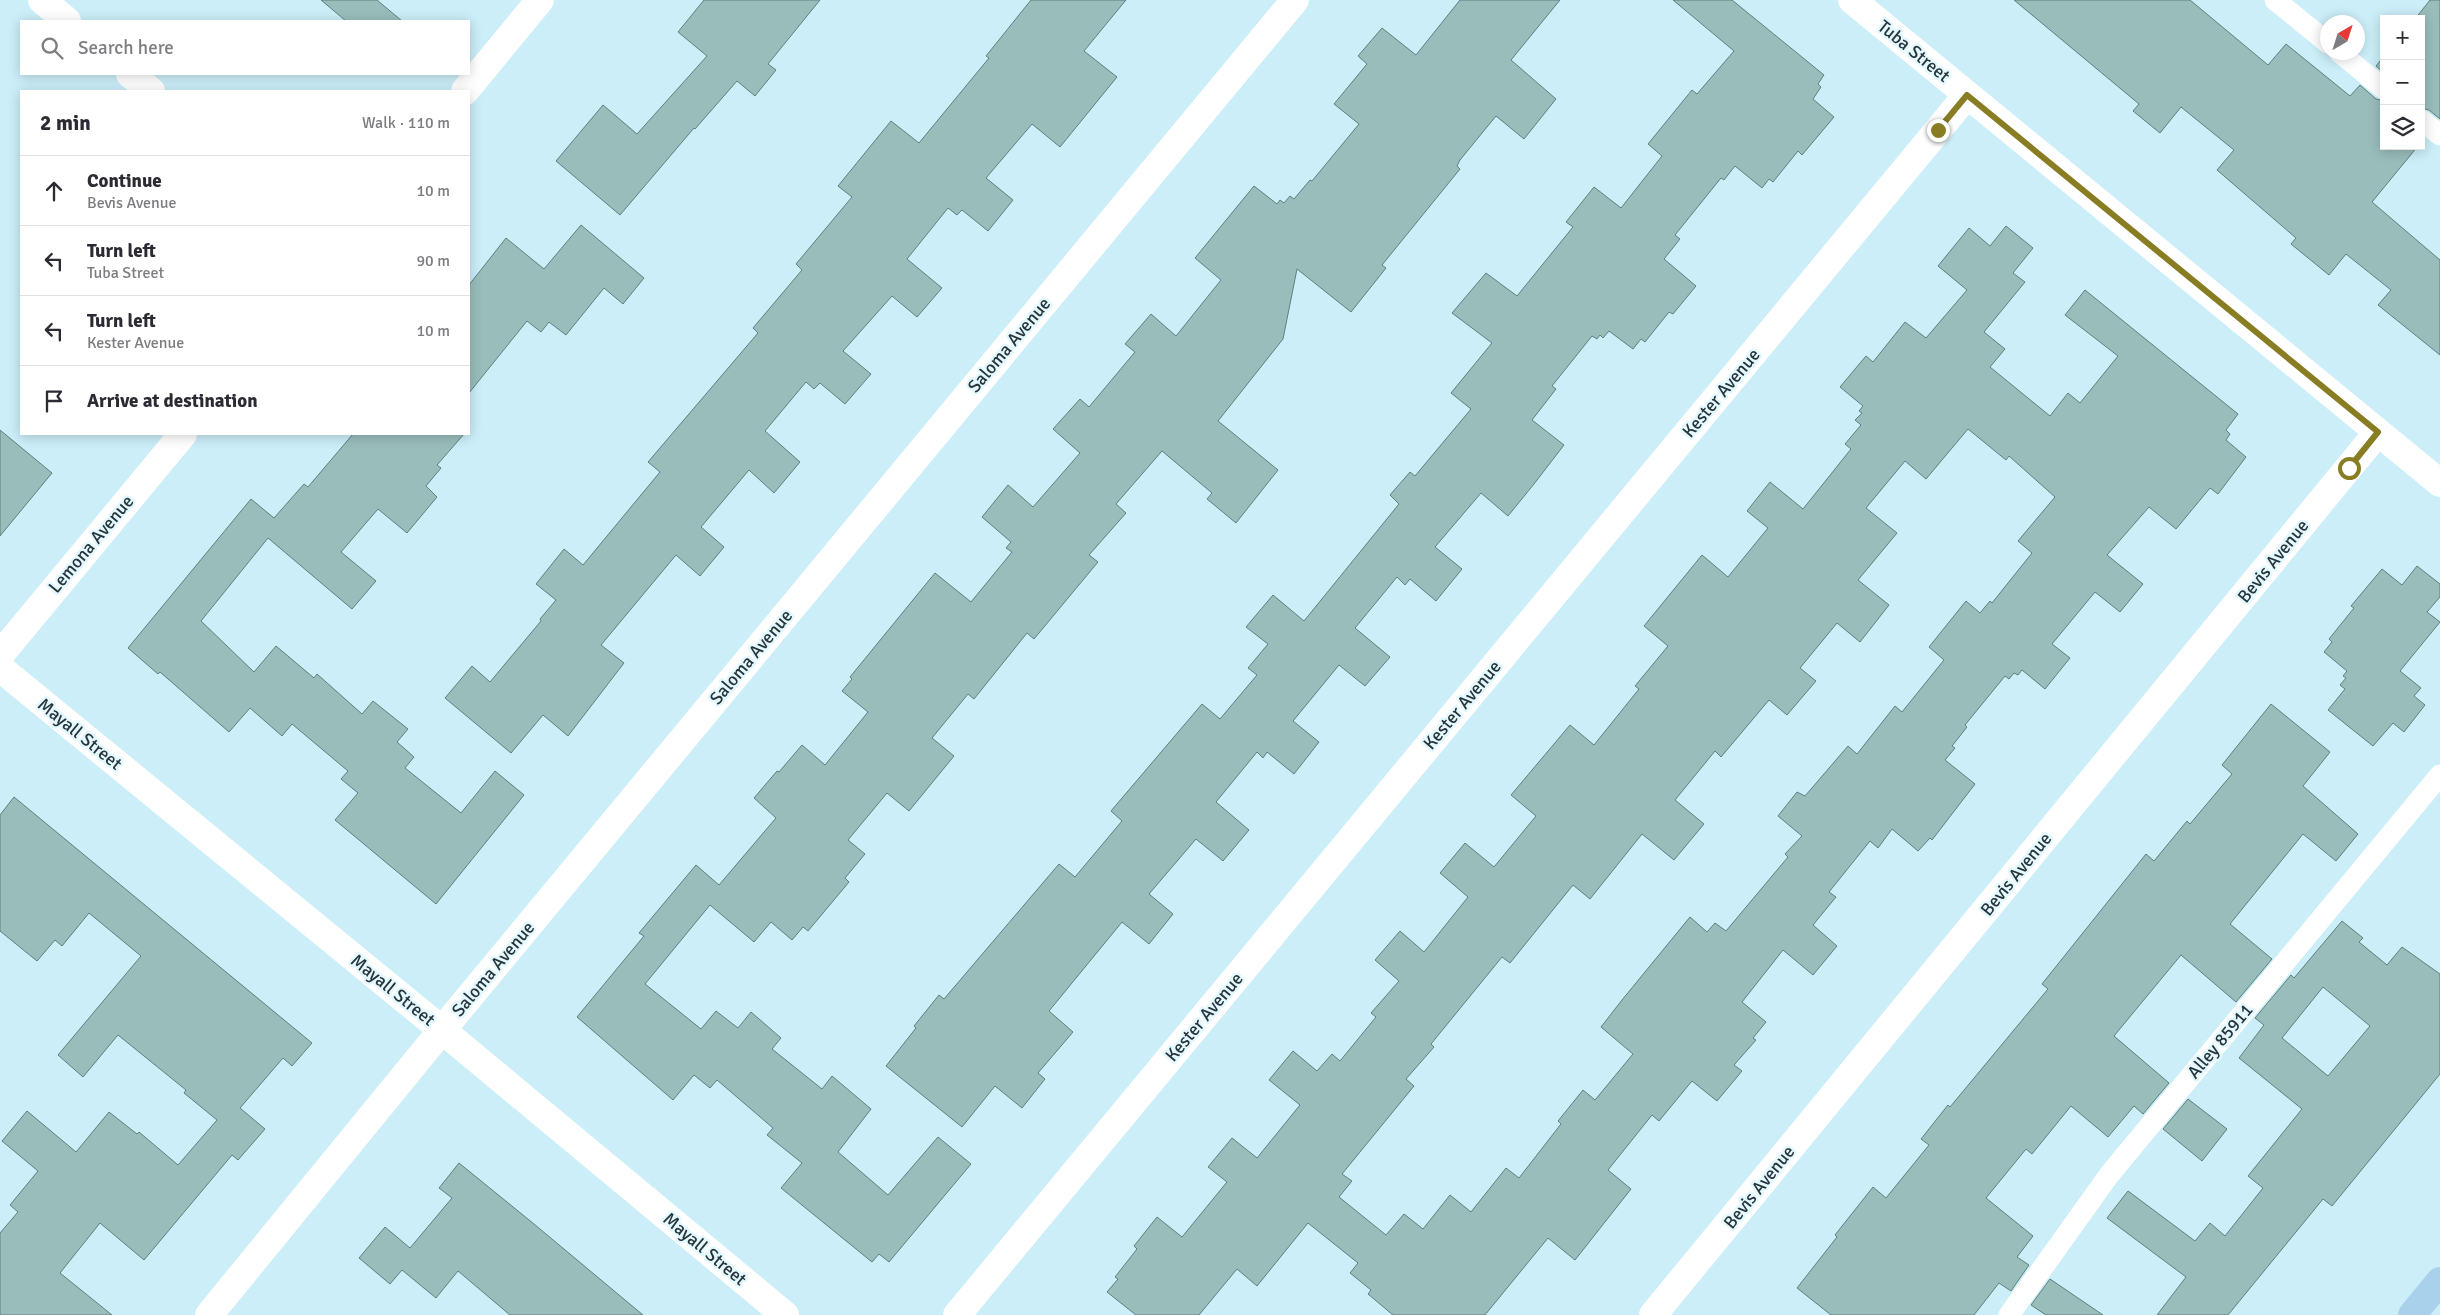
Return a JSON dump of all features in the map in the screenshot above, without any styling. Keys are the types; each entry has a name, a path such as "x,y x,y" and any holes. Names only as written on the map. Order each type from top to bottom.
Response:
{"main road":[{"path":"2412,1315 2440,1281"}],"street":[{"path":"42,0 66,20"},
{"path":"466,90 540,0"},
{"name":"Saloma Avenue","path":"209,1315 442,1030 1295,0"},
{"name":"Tuba Street","path":"1852,0 2440,483"},
{"path":"131,75 150,90"},
{"name":"Kester Avenue","path":"958,1315 1967,95"},
{"name":"Bevis Avenue","path":"1653,1315 2378,432"},
{"name":"Lemona Avenue","path":"0,655 182,435"},
{"name":"Mayall Street","path":"0,668 442,1030 785,1315"}],"lane":[{"path":"2275,0 2320,37"},
{"path":"2349,60 2380,86"},
{"path":"2425,123 2440,135"},
{"name":"Alley 85911","path":"2009,1315 2043,1264 2109,1175 2440,775"}],"building":[{"path":"321,0 377,0 401,20 345,20"},
{"path":"704,0 820,0 768,64 776,70 755,96 737,81 620,215 556,161 603,105 637,134 707,56 678,32"},
{"path":"1031,0 1126,0 1084,51 1117,77 1060,147 1032,124 986,178 1013,200 988,231 962,210 957,215 948,208 907,259 942,288 917,317 892,296 843,351 871,374 845,404 820,383 814,389 806,382 765,431 800,462 774,493 749,470 701,527 724,547 700,576 676,555 601,645 624,663 568,736 543,715 511,753 445,698 472,666 490,682 556,600 536,584 564,549 583,565 660,472 648,462 758,333 753,328 802,270 796,264 852,197 838,186 891,121 919,143 989,58 986,56"},
{"path":"1460,0 1560,0 1511,60 1556,99 1524,139 1496,116 1460,160 1457,166 1460,169 1382,265 1386,268 1351,312 1297,269 1283,339 1218,421 1278,470 1236,523 1207,499 1212,493 1162,451 1116,504 1126,513 1089,555 1098,562 1034,639 1027,633 974,699 968,694 932,738 954,756 909,811 887,793 848,840 865,854 845,878 849,882 808,931 803,927 792,940 771,922 754,942 710,905 645,984 701,1029 716,1011 738,1028 751,1012 781,1038 772,1049 822,1089 832,1076 871,1109 838,1152 888,1195 938,1137 971,1164 889,1262 879,1254 872,1262 781,1188 802,1163 767,1135 773,1128 717,1080 710,1088 694,1075 673,1100 577,1017 644,936 639,933 696,865 719,885 776,818 754,798 777,771 779,772 802,745 825,765 868,712 842,691 852,679 850,677 935,573 971,602 1012,552 1006,548 1011,542 982,517 1008,485 1033,507 1080,453 1053,429 1080,399 1089,407 1135,352 1125,344 1151,314 1176,336 1221,280 1195,258 1254,186 1277,204 1280,200 1284,203 1290,196 1294,199 1310,180 1312,181 1359,124 1334,104 1367,64 1358,56 1382,28 1416,55"},
{"path":"1673,0 1732,0 1824,75 1818,84 1821,87 1813,99 1834,117 1802,155 1798,151 1773,182 1769,179 1762,188 1735,166 1724,180 1721,178 1675,235 1680,239 1664,259 1696,286 1673,314 1669,312 1645,342 1641,339 1633,349 1609,331 1603,338 1600,335 1597,339 1592,336 1552,386 1556,389 1532,420 1564,445 1534,484 1508,516 1481,493 1435,547 1462,569 1436,601 1410,579 1405,585 1397,577 1355,628 1390,657 1365,686 1339,665 1293,721 1319,742 1294,774 1267,752 1263,758 1257,752 1216,802 1249,830 1223,861 1196,839 1149,894 1173,914 1149,944 1122,922 1049,1011 1073,1032 1038,1073 1045,1079 1022,1108 995,1086 962,1127 886,1066 939,995 944,999 1059,864 1075,877 1122,821 1111,811 1202,704 1220,719 1257,675 1248,668 1268,644 1246,627 1273,595 1304,621 1399,504 1390,495 1410,472 1415,476 1471,409 1451,393 1492,343 1452,313 1486,273 1517,296 1573,227 1566,222 1594,187 1621,208 1662,156 1648,144 1692,90 1697,94 1734,51"},
{"path":"2014,0 2190,0 2268,65 2286,44 2350,96 2360,85 2376,99 2380,100 2380,150 2415,150 2372,202 2440,260 2440,355 2378,305 2391,290 2346,254 2329,275 2291,244 2296,238 2217,170 2234,150 2181,107 2160,133 2133,111 2139,104"},
{"path":"2430,0 2440,0 2440,119 2425,109 2425,15 2418,15"},
{"path":"2380,61 2380,70 2376,66"},
{"path":"581,225 644,278 623,304 604,288 566,335 549,322 541,332 527,321 470,392 470,284 506,238 544,269"},
{"path":"2006,226 2033,248 2013,273 2025,282 1984,332 2005,349 1990,367 2050,416 2068,393 2080,403 2118,356 2065,315 2085,290 2238,414 2226,430 2230,434 2226,440 2246,457 2218,494 2210,488 2176,529 2149,507 2107,555 2143,584 2120,612 2095,592 2052,644 2070,658 2045,689 2022,670 2018,675 2014,673 2009,679 2005,676 1965,725 1967,727 1952,746 1955,748 1945,760 1975,784 1932,840 1930,838 1918,851 1892,829 1878,848 1870,841 1829,892 1836,897 1813,925 1837,946 1813,975 1783,950 1742,1002 1766,1022 1753,1038 1756,1040 1734,1065 1742,1071 1717,1101 1692,1081 1659,1121 1652,1115 1608,1170 1631,1189 1575,1260 1548,1238 1485,1315 1393,1315 1368,1294 1371,1290 1350,1273 1358,1263 1308,1223 1257,1286 1237,1269 1199,1315 1136,1315 1107,1292 1118,1279 1115,1277 1137,1249 1134,1246 1157,1217 1182,1237 1227,1182 1208,1167 1232,1138 1257,1158 1300,1105 1269,1080 1293,1051 1317,1071 1332,1054 1340,1061 1376,1017 1371,1013 1399,981 1375,960 1400,931 1424,952 1468,897 1440,873 1465,843 1494,867 1536,816 1511,795 1570,725 1594,745 1639,689 1635,686 1668,646 1644,626 1702,555 1728,577 1768,528 1747,511 1770,482 1803,509 1851,449 1845,444 1861,425 1855,420 1862,413 1859,411 1863,406 1840,387 1866,356 1873,362 1905,322 1926,338 1967,290 1938,266 1969,228 1990,246","holes":["1968,429 2006,460 2009,456 2055,497 2018,541 2032,553 1992,603 1990,601 1980,613 1966,601 1929,647 1944,660 1902,712 1895,706 1857,754 1848,746 1805,796 1797,792 1778,816 1802,836 1785,854 1788,857 1726,931 1715,923 1707,932 1690,917 1622,1000 1601,1027 1633,1054 1595,1100 1583,1090 1558,1121 1561,1124 1519,1178 1506,1168 1471,1212 1450,1195 1423,1229 1404,1214 1386,1235 1339,1197 1352,1181 1342,1174 1414,1086 1406,1079 1434,1047 1431,1044 1502,957 1510,963 1573,885 1590,899 1642,834 1674,860 1704,824 1675,800 1715,751 1721,757 1769,700 1787,715 1816,681 1800,668 1837,623 1860,642 1889,605 1858,580 1897,533 1866,508 1905,461 1926,479"]},
{"path":"0,430 52,473 0,536"},
{"path":"352,435 463,435 437,465 441,468 426,486 437,497 407,533 378,509 341,552 376,581 352,609 268,538 201,621 254,672 276,646 314,678 317,674 362,714 373,701 408,729 397,742 414,757 405,768 461,813 495,771 524,795 436,904 335,820 358,793 341,779 348,771 292,724 282,736 250,708 229,732 160,672 158,674 128,648 251,499 274,518 304,484 308,487"},
{"path":"2417,566 2440,584 2440,597 2427,612 2440,622 2400,671 2421,688 2414,696 2425,705 2404,732 2393,723 2373,746 2328,710 2345,689 2340,685 2346,678 2343,676 2347,671 2324,652 2332,642 2329,639 2354,608 2351,606 2382,569 2402,585"},
{"path":"2271,704 2330,752 2303,786 2358,834 2336,861 2303,834 2230,924 2272,959 2236,1002 2181,955 2114,1036 2169,1083 2143,1114 2134,1106 2108,1137 2071,1106 2032,1154 2026,1149 1986,1198 2033,1236 2017,1257 2029,1265 2011,1291 1999,1283 1974,1315 1831,1315 1797,1288 1837,1237 1835,1235 1873,1187 1886,1198 1929,1145 1921,1139 2048,989 2042,984 2146,854 2154,861 2187,821 2190,824 2232,774 2222,765"},
{"path":"14,797 312,1043 292,1066 283,1058 240,1108 265,1129 238,1160 232,1155 144,1260 100,1223 60,1273 112,1315 0,1315 0,1233 18,1212 10,1205 38,1171 2,1141 27,1111 76,1152 109,1112 137,1134 139,1132 178,1165 217,1120 184,1093 186,1090 118,1035 83,1077 58,1055 141,956 89,913 62,946 55,940 37,961 0,931 0,815"},
{"path":"2342,921 2363,938 2359,942 2387,965 2402,947 2440,974 2440,1074 2332,1206 2323,1199 2228,1315 2157,1315 2186,1277 2107,1218 2128,1191 2195,1241 2210,1223 2225,1236 2263,1188 2248,1176 2302,1109 2239,1058 2264,1025 2255,1018 2291,975 2294,978","holes":["2323,987 2370,1026 2328,1076 2282,1038"]},
{"path":"2188,1099 2227,1129 2202,1161 2163,1129"},
{"path":"459,1163 643,1315 510,1315 458,1271 436,1298 402,1270 390,1284 359,1258 385,1227 410,1248 452,1198 439,1188"},
{"path":"2050,1279 2103,1315 2046,1315 2031,1305"}],"route":[{"path":"1938,130 1967,95 2378,432 2349,468"}]}
